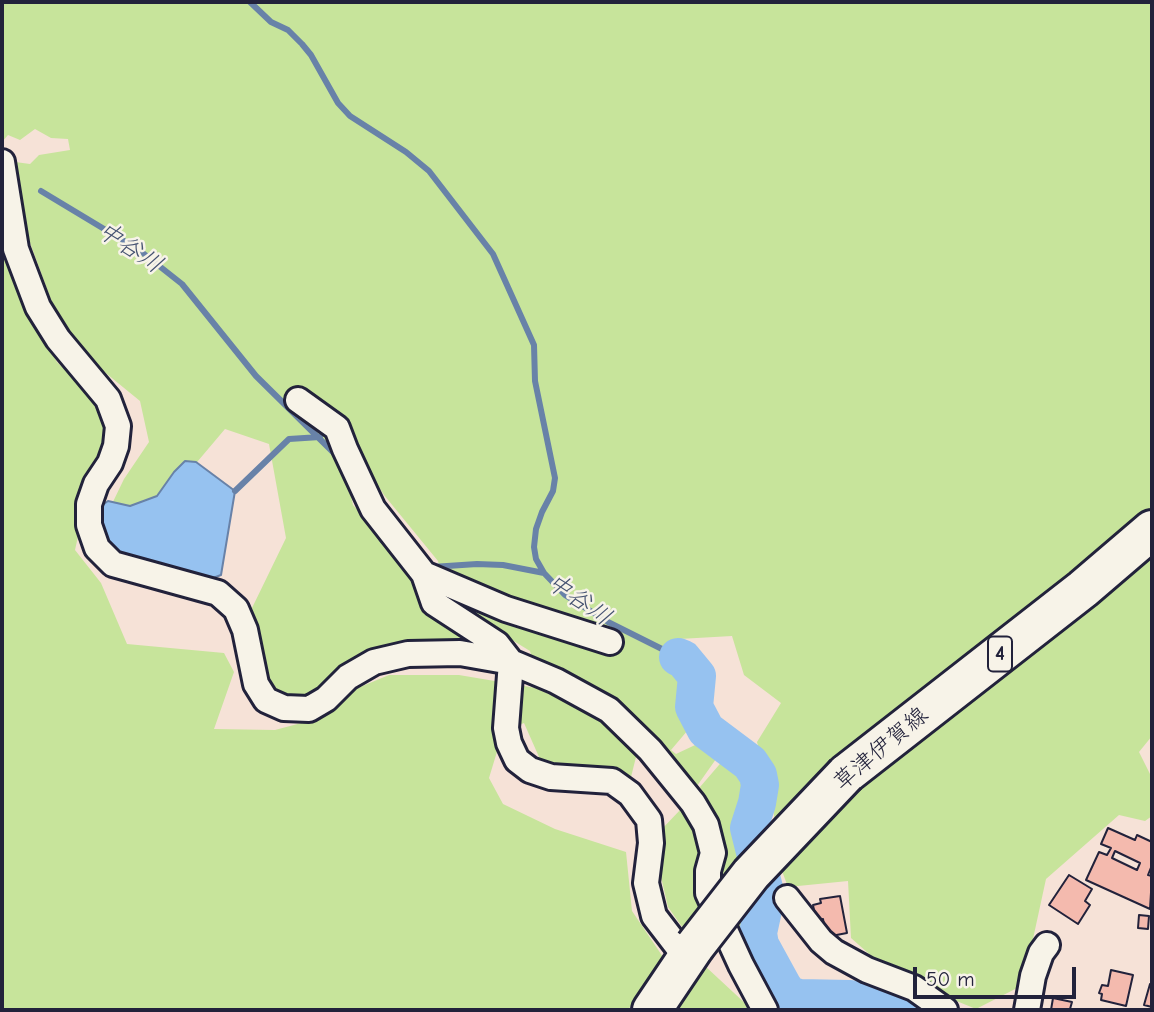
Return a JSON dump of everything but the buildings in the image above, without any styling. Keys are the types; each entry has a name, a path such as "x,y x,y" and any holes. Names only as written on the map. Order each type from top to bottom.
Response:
{"main road":[{"name":"草津伊賀線","path":"652,1010 751,874 846,774 1083,589 1152,530"}],"street":[{"path":"2,162 16,249 38,306 58,339 108,399 118,426 116,446 110,464 96,484 89,504 89,525 97,548 113,564 191,588 218,593 236,609 245,630 257,684 266,700 284,708 309,709 326,699 348,677 374,662 408,654 460,653 512,662 556,681 609,710 650,750 706,825 713,853 708,871 708,893 765,1010"},
{"path":"298,400 337,428 373,509 424,573 434,603 497,644 512,662 506,728 517,760 530,770 551,777 612,781 631,794 649,820 652,843 646,883 654,916 691,953"},
{"path":"424,573 506,609 610,642"},
{"path":"788,898 821,941 834,952 867,970 914,988 945,1010"},
{"path":"1027,1010 1033,976 1041,953 1047,945"}],"green space":[{"path":"2,2 1152,2 1152,736 1139,752 1152,778 1152,816 1145,821 1119,815 1046,879 1023,985 976,1009 893,975 851,938 848,881 788,887 779,863 891,723 844,750 775,821 757,742 781,703 744,675 732,636 679,639 696,680 685,691 699,717 671,750 676,754 710,738 721,752 697,786 665,749 611,701 534,666 530,651 465,611 432,585 612,637 526,601 487,600 441,575 438,561 384,495 334,417 353,505 492,653 371,651 334,671 316,694 296,704 272,689 260,665 261,639 252,608 286,538 269,444 225,429 154,513 110,508 124,479 149,442 140,401 102,370 61,327 12,194 8,161 30,164 39,155 70,150 68,139 51,138 35,129 20,140 8,135 2,142"},
{"path":"2,219 11,265 57,362 98,402 111,441 93,469 75,550 101,583 127,644 224,653 234,672 214,729 275,730 320,718 348,692 389,675 459,675 536,688 604,720 637,753 629,785 543,766 524,723 503,732 489,778 503,804 555,829 626,852 632,911 663,957 628,1010 2,1010"},
{"path":"725,758 750,801 745,822 745,853 714,891 717,840 700,787"},
{"path":"681,809 696,818 704,842 706,901 685,931 668,907 657,860 661,830"},
{"path":"755,896 774,957 792,990 820,1006 818,1010 777,1010 777,1005 754,973 730,929"},
{"path":"705,966 750,1010 647,1010"}],"water":[{"path":"185,461 196,462 235,491 221,575 202,582 115,557 102,546 97,509 108,501 130,506 157,496"}],"waterway":[{"path":"250,2 271,22 288,30 302,44 338,103 350,116 406,152 429,171 493,254 534,345 535,381 555,478 553,491 536,529 536,559 544,573"},
{"name":"中谷川","path":"41,191 139,250 182,284 256,376 337,456"},
{"path":"235,491 289,439 320,437"},
{"name":"中谷川","path":"369,521 383,541"},
{"name":"中谷川","path":"432,567 503,565 544,573 565,595 608,622 678,657"},
{"name":"中谷川","path":"678,657 683,659 697,676 694,707 706,730 750,763 758,775 760,785 757,803 749,828 766,896 758,933 760,945 783,987 789,995 799,998 850,999 918,1010"}]}
